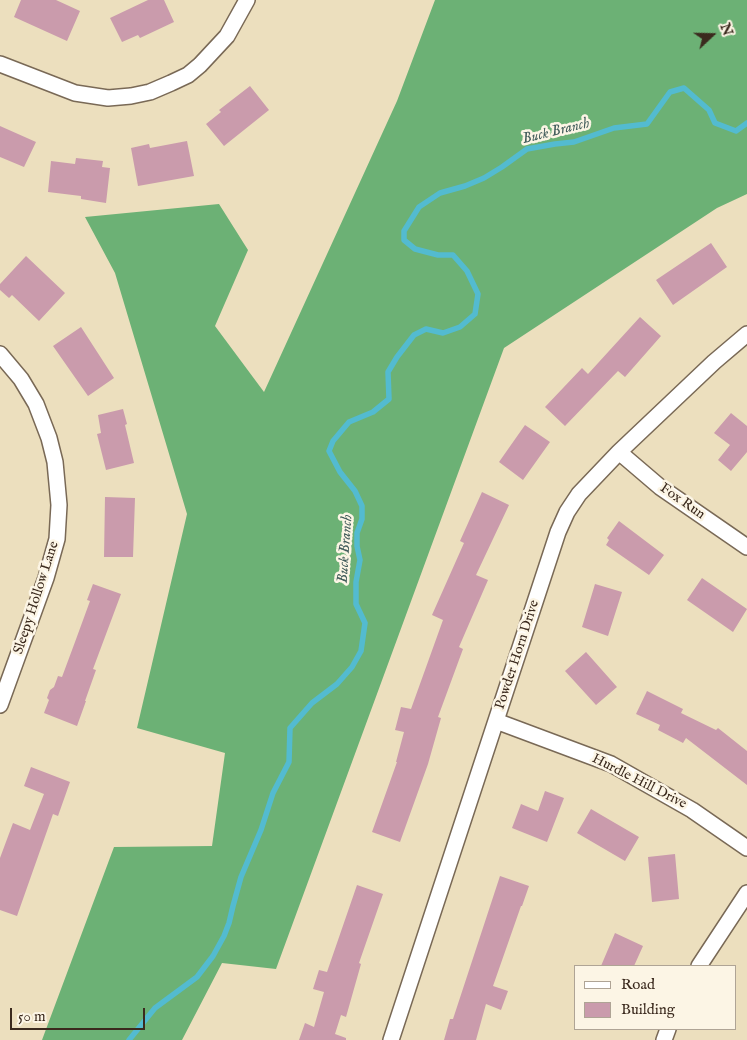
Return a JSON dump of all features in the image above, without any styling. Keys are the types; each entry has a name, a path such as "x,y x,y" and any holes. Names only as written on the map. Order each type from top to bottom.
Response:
{"street":[{"path":"0,64 74,94 108,98 150,92 188,75 200,65 227,36 247,0"},
{"name":"Powder Horn Drive","path":"391,1040 558,532 567,512 579,494 619,452 714,362 747,334"},
{"name":"Sleepy Hollow Lane","path":"0,354 21,379 36,404 50,438 55,462 59,505 57,539 46,578 0,705"},
{"name":"Fox Run","path":"619,452 660,487 747,547"},
{"name":"Hurdle Hill Drive","path":"496,721 611,764 692,810 747,848"},
{"path":"700,965 747,893"}],"green space":[{"path":"435,0 747,0 747,194 717,208 504,348 276,969 222,963 182,1040 42,1040 114,847 212,846 225,753 137,728 187,514 115,273 85,217 219,204 248,250 215,326 264,392 397,101"}],"building":[{"path":"21,0 56,0 80,11 67,41 14,17"},
{"path":"148,0 164,0 174,22 140,38 138,35 122,42 110,18"},
{"path":"250,86 269,110 224,146 206,124 221,112 219,110"},
{"path":"0,126 36,142 24,167 0,157"},
{"path":"187,141 194,176 138,186 131,148 149,144 150,148"},
{"path":"76,158 103,161 102,167 110,168 106,203 81,199 81,196 48,192 51,161 75,164"},
{"path":"711,243 727,267 673,305 656,280"},
{"path":"26,256 65,293 39,321 12,295 9,298 0,290 0,284"},
{"path":"640,317 661,336 625,377 618,371 565,426 545,407 582,368 588,374"},
{"path":"81,327 114,378 88,396 53,346"},
{"path":"123,409 134,463 106,470 97,434 101,433 98,415"},
{"path":"731,413 747,426 747,452 731,471 718,460 730,445 714,433"},
{"path":"525,425 550,442 523,480 499,462"},
{"path":"482,492 509,505 476,575 488,580 459,647 463,649 438,717 441,718 428,764 400,842 372,832 397,762 404,732 395,730 401,707 411,709 443,620 432,615 464,543 460,541"},
{"path":"105,497 135,498 133,557 104,557"},
{"path":"619,521 664,555 649,575 606,545 609,540 607,538"},
{"path":"702,578 747,609 733,632 687,600"},
{"path":"93,584 121,594 93,669 96,670 77,726 44,713 49,700 47,698 50,690 54,687 58,676 62,677 90,601 87,600"},
{"path":"595,584 622,592 608,636 582,627"},
{"path":"586,652 617,687 596,705 565,671"},
{"path":"647,691 683,709 681,713 716,730 718,728 747,751 747,785 686,738 683,743 658,730 660,725 636,714"},
{"path":"31,767 70,782 58,816 53,814 17,916 0,910 0,858 13,823 30,830 44,794 24,786"},
{"path":"545,791 564,798 547,842 512,828 521,804 538,811"},
{"path":"591,809 639,837 625,861 577,833"},
{"path":"675,854 679,899 652,902 648,857"},
{"path":"500,876 529,886 493,986 508,991 501,1010 486,1004 476,1040 444,1040 450,1019 453,1019"},
{"path":"357,885 383,894 359,963 361,964 346,1017 341,1015 335,1034 346,1038 346,1040 299,1040 305,1023 314,1027 324,992 313,989 319,970 327,972"},
{"path":"615,933 643,946 634,965 601,965"}],"waterway":[{"name":"Buck Branch","path":"129,1040 155,1008 197,977 213,956 229,923 241,877 261,830 273,793 289,762 290,728 312,703 337,684 352,667 361,651 365,623 356,604 356,582 360,560 357,533 362,519 362,506 355,491 340,472 329,451 333,441 349,422 373,412 389,399 388,372 414,335 426,329 443,333 460,327 475,314 478,294 467,271 453,255 438,255 415,249 404,240 404,231 419,207 440,193 484,178 527,149 574,142 614,128 647,124 670,92 684,88 709,110 715,123 736,131 747,123"}]}
